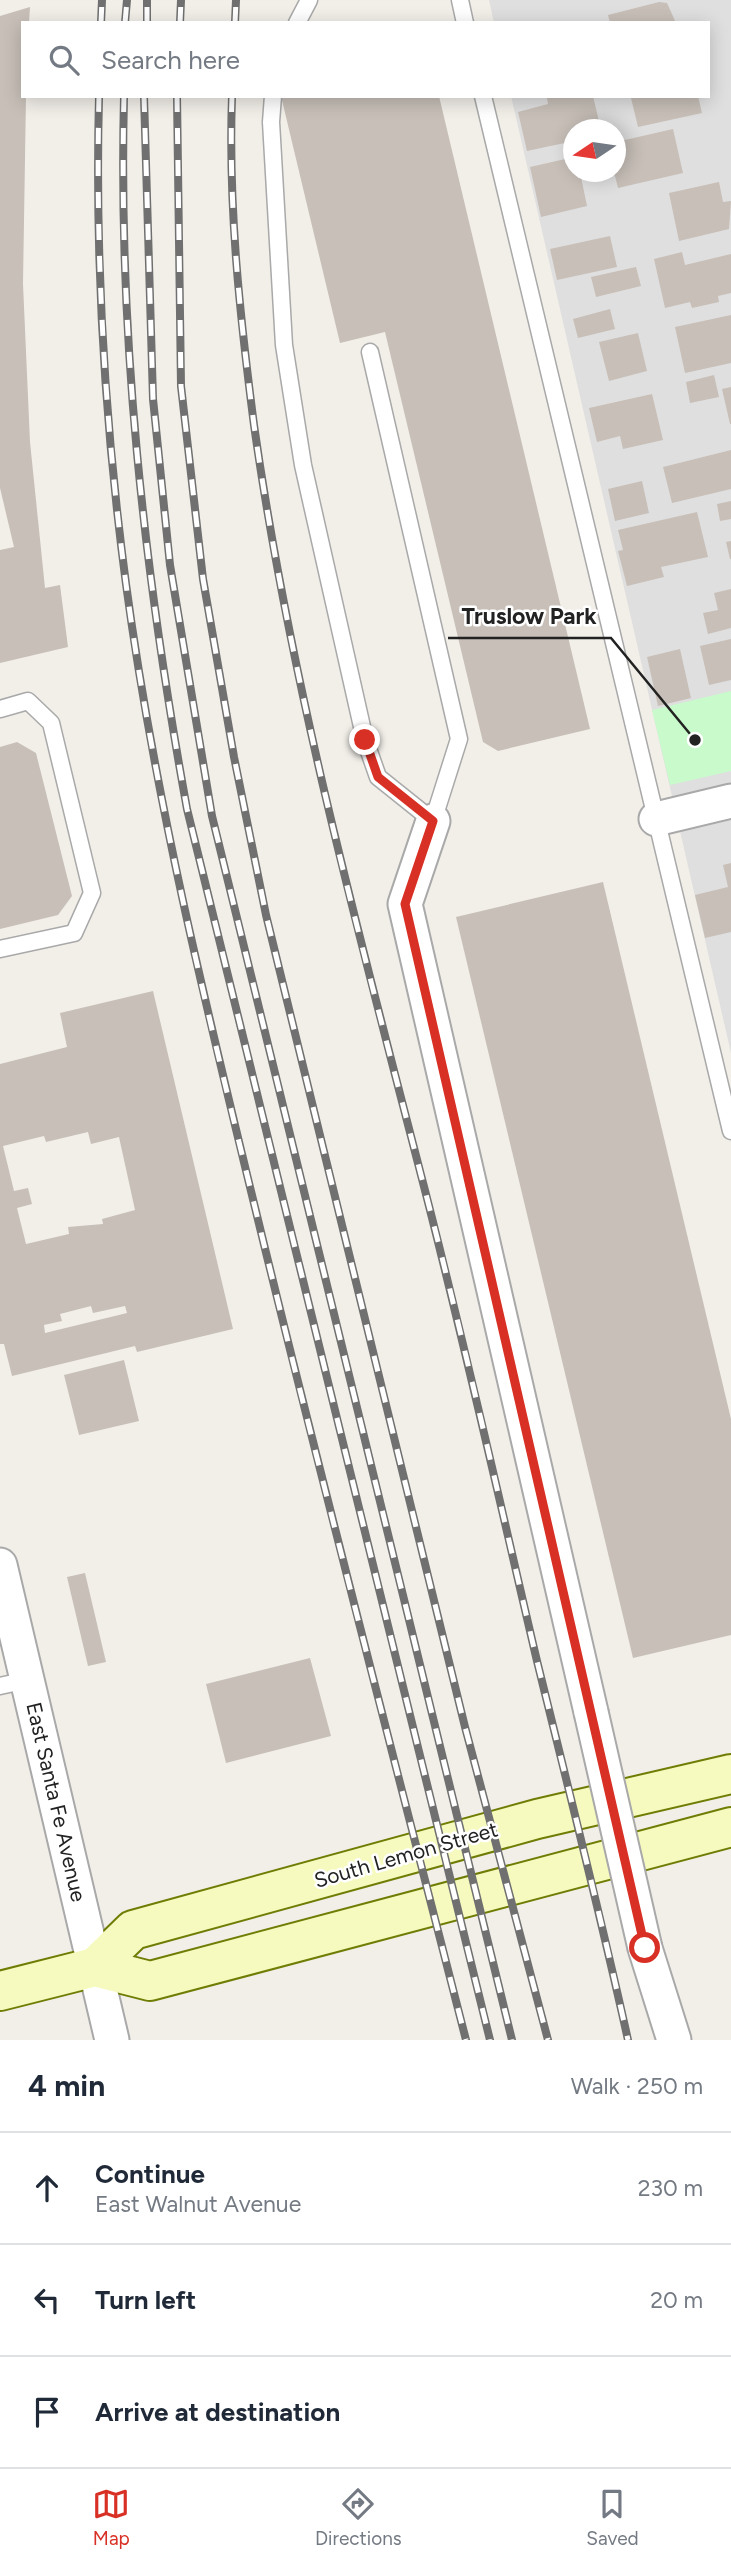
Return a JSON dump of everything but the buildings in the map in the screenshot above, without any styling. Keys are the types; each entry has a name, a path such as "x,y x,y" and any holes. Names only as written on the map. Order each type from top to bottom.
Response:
{"street":[{"path":"656,819 731,801"},
{"path":"433,821 405,904 645,1948 674,2040"},
{"name":"East Santa Fe Avenue","path":"0,1564 14,1683 95,1966 112,2040"},
{"name":"South Lemon Street","path":"0,1991 95,1966 133,1930 537,1819 731,1774"},
{"name":"South Lemon Street","path":"95,1966 150,1981 731,1827"}],"lane":[{"path":"298,21 309,0"},
{"path":"460,0 465,21"},
{"path":"273,98 271,122 284,345 303,465 365,740 378,777 433,821 459,739 370,352"},
{"path":"483,98 731,1131"},
{"path":"0,709 28,701 51,723 92,893 74,933 0,950"}],"shaded area":[{"path":"489,0 731,0 731,1053 511,98 710,98 710,21 494,21"}],"green space":[{"path":"731,691 731,771 670,785 652,710"}],"railway":[{"path":"101,21 102,0"},
{"path":"125,21 127,0"},
{"path":"147,0 147,21"},
{"path":"180,21 181,0"},
{"path":"235,21 236,0"},
{"path":"99,98 100,279 112,463 138,665 167,827 202,988 285,1330 466,2040"},
{"path":"124,98 125,276 137,454 158,632 187,809 490,2040"},
{"path":"144,98 153,399 170,565 212,816 512,2040"},
{"path":"177,98 181,386 203,579 234,757 266,915 465,1727 548,2040"},
{"path":"232,98 236,261 244,344 254,425 286,615 327,803 451,1296 628,2040"}],"place":[{"name":"Truslow Park","path":"695,740"}],"route":[{"path":"365,740 378,777 433,821 405,904 645,1948"}]}
